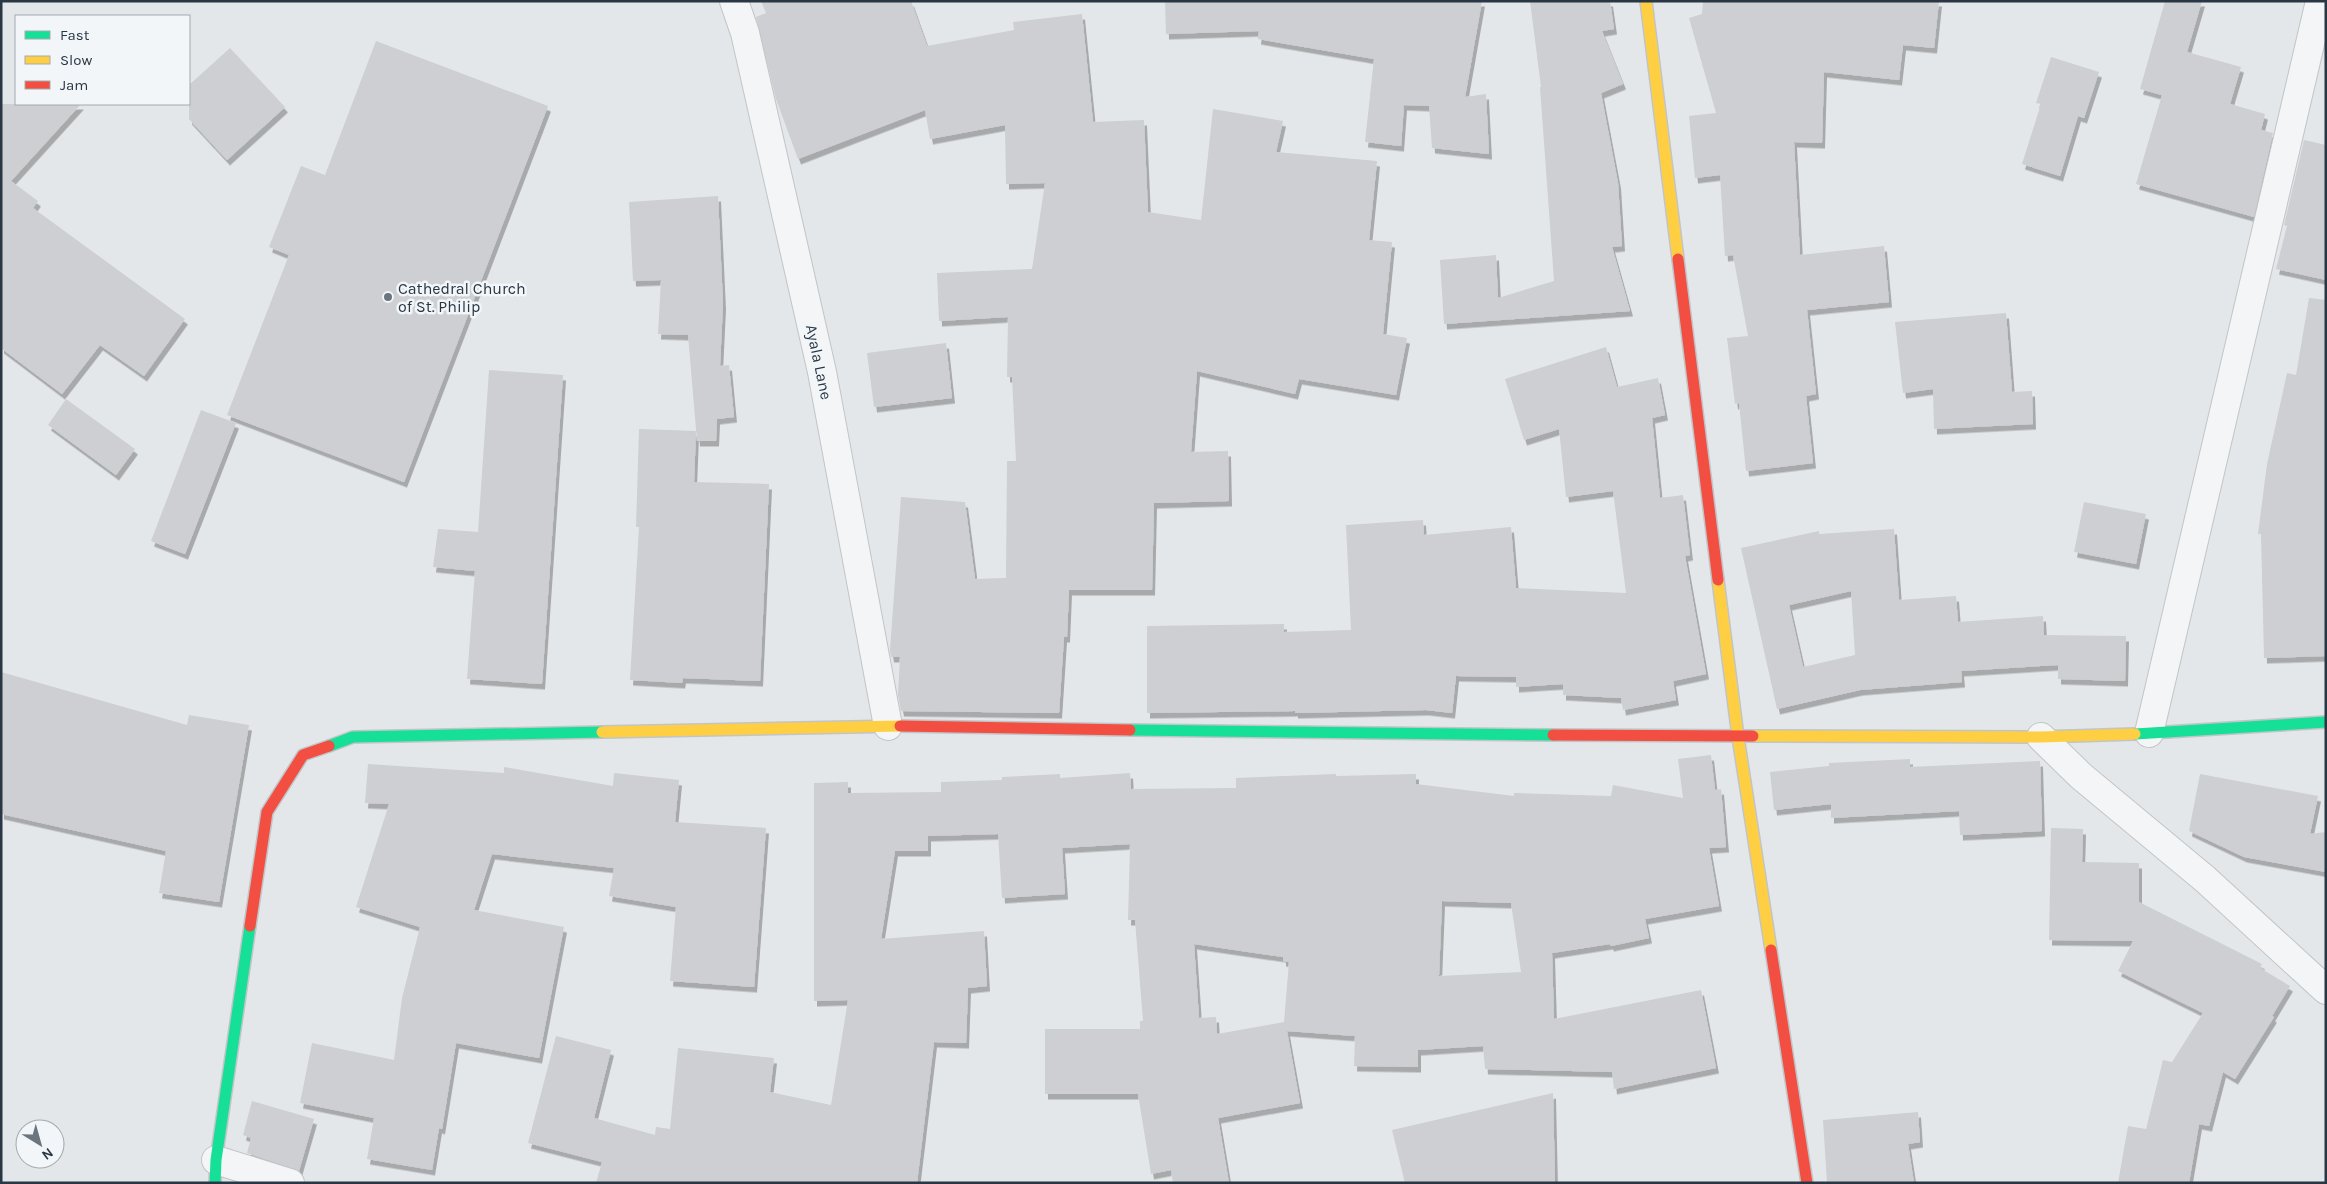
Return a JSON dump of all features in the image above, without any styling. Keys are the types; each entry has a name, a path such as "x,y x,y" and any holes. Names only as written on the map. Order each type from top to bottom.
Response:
{"street":[{"name":"Ayala Lane","path":"734,1 745,33 822,372 888,726"},
{"path":"1646,1 1738,737 1807,1183"},
{"path":"2149,733 2320,1"},
{"path":"290,1183 215,1171 267,812 303,754 353,737 888,726 1438,735 2041,737 2149,733 2326,722"},
{"path":"2041,737 2081,776 2205,880 2326,990"}],"building":[{"path":"761,1 911,1 927,46 1014,30 1013,22 1082,14 1093,122 1144,120 1148,212 1201,220 1213,109 1283,121 1276,152 1377,161 1369,240 1392,242 1383,334 1407,338 1396,395 1299,379 1295,394 1197,371 1191,452 1228,451 1229,501 1154,503 1152,590 1069,590 1067,637 1064,637 1059,713 901,711 898,695 900,657 891,657 890,650 901,497 965,502 975,579 1006,578 1007,461 1016,461 1012,377 1007,377 1008,317 939,321 937,273 1032,269 1045,183 1006,184 1005,125 930,139 925,110 798,159 776,99 756,17 766,13"},
{"path":"1165,1 1482,1 1465,97 1486,94 1489,154 1432,148 1429,106 1404,105 1401,146 1365,142 1374,59 1258,39 1259,31 1166,34"},
{"path":"1530,1 1610,1 1614,29 1602,31 1623,84 1601,93 1618,183 1622,246 1612,247 1630,311 1444,324 1440,260 1496,255 1498,298 1554,281 1541,87"},
{"path":"1703,1 1939,1 1934,48 1903,45 1899,80 1824,72 1822,143 1794,142 1800,255 1884,246 1889,302 1807,310 1816,394 1806,396 1813,463 1746,471 1739,403 1735,404 1727,338 1748,336 1733,255 1725,256 1720,175 1695,178 1689,116 1716,113 1689,18 1702,14"},
{"path":"2165,1 2202,1 2187,52 2241,67 2230,104 2265,114 2261,130 2273,133 2254,217 2136,184 2162,95 2140,89"},
{"name":"Cathedral Church of St. Philip","path":"376,41 548,106 404,482 227,415 289,255 269,247 301,166 325,175"},
{"path":"230,48 285,107 227,160 189,119 190,84"},
{"path":"2051,57 2099,72 2084,118 2078,116 2060,176 2022,164 2041,104 2036,103"},
{"path":"1,104 80,105 11,181 38,201 33,208 185,319 144,376 100,345 62,394 1,348"},
{"path":"2304,140 2326,145 2326,280 2276,269 2287,226 2284,225"},
{"path":"718,196 723,304 720,366 729,365 734,417 717,419 716,441 697,441 688,335 658,334 661,280 633,281 629,202"},
{"path":"2309,298 2326,300 2326,656 2264,658 2261,534 2258,534 2267,464 2287,373 2296,375"},
{"path":"2006,313 2012,392 2032,391 2033,424 1934,429 1933,389 1903,393 1895,322"},
{"path":"946,343 952,398 874,407 867,353"},
{"path":"1606,347 1617,387 1658,378 1665,415 1652,418 1660,498 1683,495 1690,555 1685,556 1706,674 1673,681 1676,700 1623,710 1621,698 1563,695 1563,684 1516,687 1516,677 1456,676 1452,713 1426,710 1295,713 1295,711 1147,713 1147,626 1284,624 1284,632 1351,630 1346,525 1423,520 1424,535 1511,527 1516,588 1626,593 1613,491 1566,497 1559,429 1524,440 1505,379"},
{"path":"489,370 563,375 542,684 467,679 475,571 433,567 438,529 478,532"},
{"path":"66,399 135,449 116,475 48,425"},
{"path":"201,410 236,423 185,554 151,541"},
{"path":"639,429 696,431 694,482 769,484 760,681 683,678 682,683 630,680 639,527 636,527"},
{"path":"2084,502 2146,514 2136,564 2074,552"},
{"path":"1894,529 1899,600 1956,596 1958,622 2043,616 2044,635 2126,636 2125,681 2058,679 2058,665 1961,671 1962,682 1860,690 1777,709 1741,548 1819,531 1819,534","holes":["1851,591 1855,655 1803,667 1789,605"]},
{"path":"1,672 187,725 189,715 249,725 219,902 159,893 166,851 1,814"},
{"path":"1711,755 1715,790 1721,789 1726,847 1709,848 1719,906 1645,919 1649,938 1611,946 1610,944 1552,953 1554,1019 1701,990 1716,1068 1614,1089 1612,1072 1485,1069 1483,1046 1418,1050 1418,1067 1354,1066 1355,1036 1287,1031 1300,1103 1218,1118 1229,1183 1173,1183 1171,1170 1151,1174 1138,1094 1045,1094 1045,1029 1140,1029 1140,1021 1143,1021 1135,920 1128,920 1130,844 1062,848 1065,894 1002,898 998,834 928,836 928,851 895,851 881,939 984,931 987,986 968,988 966,1043 934,1042 917,1183 596,1183 602,1162 528,1143 556,1036 611,1050 594,1118 655,1135 656,1127 670,1129 678,1048 774,1058 770,1092 831,1105 848,1000 814,1001 814,783 848,782 848,793 941,792 941,782 1002,780 1002,777 1060,774 1060,778 1130,773 1131,789 1236,788 1236,778 1336,774 1336,776 1416,774 1416,784 1514,796 1514,793 1611,796 1613,785 1683,798 1678,759","holes":["1442,901 1511,903 1521,972 1439,976","1194,944 1283,957 1283,961 1289,962 1284,1022 1217,1034 1216,1017 1199,1018"]},
{"path":"1910,759 1910,767 2040,761 2042,831 1960,835 1959,811 1831,818 1831,804 1774,810 1770,772 1829,766 1829,763"},
{"path":"368,764 504,773 504,767 613,786 614,773 679,780 675,822 766,828 754,987 670,981 676,907 609,896 614,868 492,854 474,910 564,927 539,1058 456,1043 442,1129 439,1128 432,1170 367,1159 374,1118 300,1103 312,1043 394,1060 402,998 420,927 356,907 389,804 365,803"},
{"path":"2200,774 2318,796 2310,834 2326,832 2326,872 2244,857 2189,831"},
{"path":"2051,828 2083,829 2082,862 2139,863 2139,902 2262,964 2260,968 2290,986 2272,1016 2274,1017 2235,1079 2223,1072 2209,1126 2199,1124 2189,1183 2118,1183 2128,1126 2146,1129 2163,1060 2172,1062 2203,1013 2118,971 2133,941 2049,940"},
{"path":"1553,1093 1555,1183 1405,1183 1392,1130"},
{"path":"252,1101 314,1119 299,1171 247,1153 251,1138 243,1135"},
{"path":"1918,1112 1920,1142 1908,1144 1914,1183 1827,1183 1823,1120"}],"traffic: fast":[{"path":"2135,734 2326,722"},
{"path":"1130,730 1553,735"},
{"path":"329,746 353,737 602,732"},
{"path":"215,1183 216,1160 250,926"}],"traffic: slow":[{"path":"1646,1 1678,259"},
{"path":"1718,580 1738,737 1771,950"},
{"path":"602,732 900,726"},
{"path":"1753,736 2041,737 2135,734"}],"traffic: jam":[{"path":"1678,259 1718,580"},
{"path":"900,726 1130,730"},
{"path":"1553,735 1753,736"},
{"path":"250,926 267,812 303,755 329,746"},
{"path":"1771,950 1807,1183"}],"place":[{"name":"Cathedral Church of St. Philip","path":"388,297"}]}
